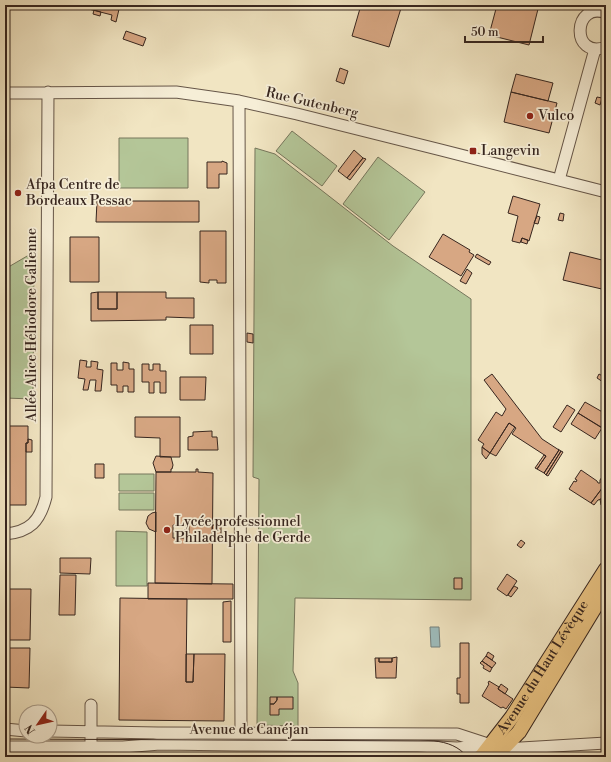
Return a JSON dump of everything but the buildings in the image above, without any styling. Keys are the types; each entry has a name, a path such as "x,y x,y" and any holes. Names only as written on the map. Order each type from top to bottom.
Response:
{"main road":[{"name":"Avenue du Haut Lévèque","path":"497,750 512,717 606,569"},
{"name":"Avenue du Haut Lévèque","path":"481,757 497,750 519,732 606,589"}],"street":[{"path":"559,180 600,48 589,47 581,38 580,26 582,20 591,12 605,10"},
{"name":"Allée Alice Héliodore Galienne","path":"5,534 18,533 34,523 41,514 46,497 48,92"},
{"name":"Rue Gutenberg","path":"5,93 176,92 238,101 606,192"},
{"path":"238,101 241,733"},
{"name":"Avenue du Haut Lévèque","path":"497,750 514,731 606,579"},
{"path":"91,705 91,752"},
{"path":"5,729 18,730"},
{"name":"Avenue de Canéjan","path":"58,731 158,733 452,734 497,750"},
{"name":"Avenue de Canéjan","path":"5,747 91,752 123,747 168,744 418,746 497,750 606,743"}],"green space":[{"path":"292,131 337,166 322,186 276,151"},
{"path":"119,138 188,138 188,188 119,188"},
{"path":"255,148 275,154 393,246 471,299 471,600 295,598 293,671 298,683 298,726 257,725 259,479 253,477"},
{"path":"378,157 425,192 389,240 343,204"},
{"path":"34,252 33,399 5,398 5,269"},
{"path":"119,474 154,474 154,491 119,491"},
{"path":"119,493 154,493 154,510 119,510"},
{"path":"116,531 147,532 147,586 116,586"}],"water":[{"path":"430,627 439,627 440,647 431,647"}],"tram line":[{"path":"5,739 434,741 453,746 461,750 467,757"}],"place":[{"name":"Vulco","path":"530,116"},
{"name":"Langevin","path":"473,151"},
{"name":"Afpa Centre de Bordeaux Pessac","path":"18,193"},
{"name":"Lycée professionnel Philadelphe de Gerde","path":"167,530"}]}
